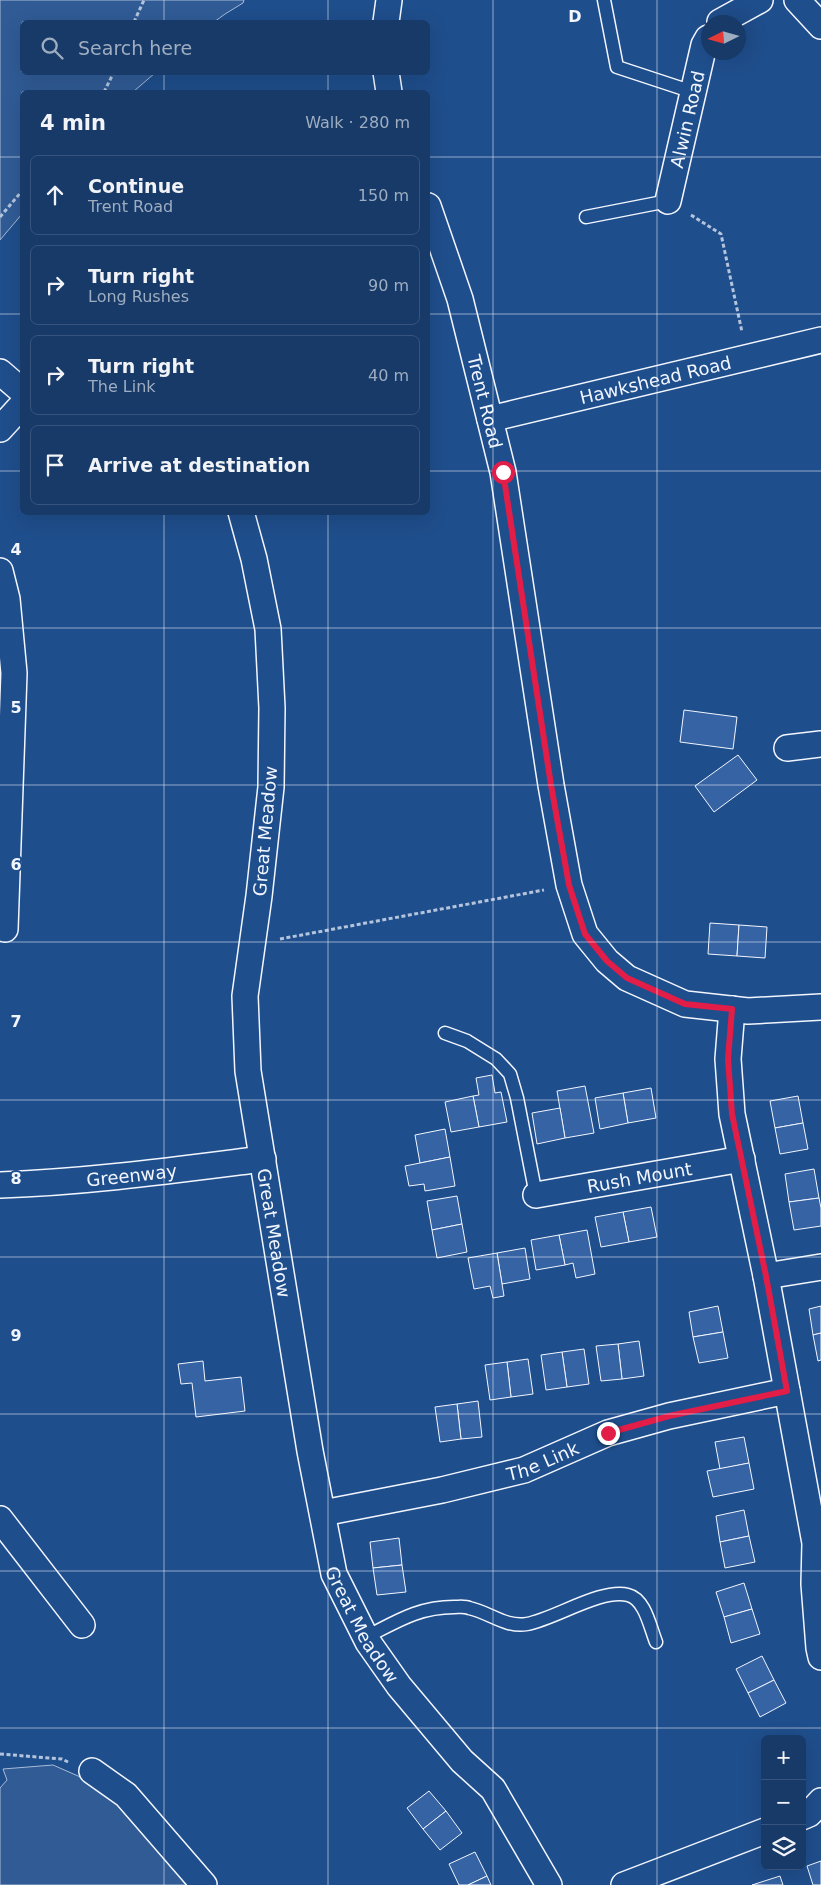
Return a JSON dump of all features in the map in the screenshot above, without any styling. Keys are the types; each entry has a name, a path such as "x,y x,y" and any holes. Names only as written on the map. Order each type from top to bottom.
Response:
{"street":[{"path":"386,20 389,0"},
{"path":"733,15 760,0"},
{"path":"797,0 821,26"},
{"name":"Alwin Road","path":"668,201 701,58"},
{"path":"386,75 389,90"},
{"name":"Trent Road","path":"430,212 460,299 503,472 569,885 585,934 607,961 627,978 685,1004 748,1011 821,1007"},
{"name":"Hawkshead Road","path":"490,419 821,340"},
{"path":"0,372 20,389"},
{"path":"0,429 20,408"},
{"name":"Great Meadow","path":"242,515 254,559 268,629 272,708 271,787 245,996 248,1071 310,1451 334,1574 366,1637 399,1686 462,1761 493,1789 549,1885"},
{"path":"0,571 7,599 14,673 5,929"},
{"path":"788,748 821,744"},
{"path":"732,1009 728,1059 732,1105 818,1543 814,1584 821,1657"},
{"name":"Greenway","path":"0,1185 47,1184 263,1159"},
{"name":"Rush Mount","path":"536,1195 742,1159"},
{"path":"766,1276 821,1267"},
{"name":"The Link","path":"323,1513 442,1490 524,1470 608,1433 669,1416 787,1391"},
{"path":"0,1519 82,1625"},
{"path":"92,1771 126,1795 204,1885"},
{"path":"806,1815 821,1801"},
{"path":"624,1885 761,1833"}],"lane":[{"path":"604,0 617,67 693,92"},
{"path":"586,217 668,201"},
{"path":"445,1033 467,1041 496,1059 510,1074 517,1098 536,1195"},
{"path":"366,1637 413,1613 439,1607 469,1607 513,1625 527,1624 601,1598 618,1594 630,1595 641,1603 656,1642"}],"path":[{"path":"135,20 144,0"},
{"path":"105,90 112,75"},
{"path":"0,217 20,193"},
{"path":"668,201 721,234 748,357"},
{"path":"252,944 569,885"},
{"path":"0,1754 62,1759 92,1771"}],"shaded area":[{"path":"0,0 244,0 243,3 217,20 20,20 20,75 153,75 135,90 20,90 20,216 0,240"},
{"path":"53,1765 94,1783 137,1820 186,1885 0,1885 0,1788 7,1780 3,1769"}],"building":[{"path":"684,710 737,717 733,749 680,742"},
{"path":"738,755 757,780 714,812 695,786"},
{"path":"710,923 739,925 737,956 708,954"},
{"path":"739,925 767,927 765,958 737,956"},
{"path":"492,1075 495,1093 501,1092 507,1122 479,1127 473,1096 479,1095 476,1078"},
{"path":"585,1086 594,1133 565,1138 557,1091"},
{"path":"651,1088 656,1118 628,1123 623,1093"},
{"path":"623,1093 628,1123 600,1129 595,1098"},
{"path":"473,1096 479,1127 451,1132 445,1102"},
{"path":"798,1096 803,1123 775,1128 770,1101"},
{"path":"560,1108 565,1138 537,1144 532,1113"},
{"path":"803,1123 808,1149 780,1154 775,1128"},
{"path":"445,1129 450,1157 420,1163 415,1135"},
{"path":"450,1157 455,1186 425,1191 424,1184 409,1186 405,1166"},
{"path":"814,1169 819,1198 789,1202 785,1174"},
{"path":"457,1196 462,1224 432,1230 427,1201"},
{"path":"819,1198 821,1226 794,1230 789,1202"},
{"path":"651,1207 657,1237 629,1242 623,1212"},
{"path":"623,1212 629,1242 601,1247 595,1217"},
{"path":"462,1224 467,1252 437,1258 432,1230"},
{"path":"587,1230 595,1274 576,1278 573,1263 565,1265 559,1235"},
{"path":"559,1235 565,1265 536,1270 531,1240"},
{"path":"525,1248 530,1279 502,1284 497,1253"},
{"path":"497,1253 504,1296 493,1298 490,1286 474,1289 468,1258"},
{"path":"718,1306 723,1332 693,1337 689,1312"},
{"path":"821,1306 821,1333 813,1335 809,1309"},
{"path":"723,1332 728,1358 699,1363 693,1337"},
{"path":"821,1333 821,1360 818,1361 813,1335"},
{"path":"639,1341 644,1376 622,1379 618,1344"},
{"path":"618,1344 622,1379 601,1381 596,1346"},
{"path":"584,1349 589,1384 567,1387 562,1352"},
{"path":"562,1352 567,1387 546,1390 541,1355"},
{"path":"528,1359 533,1394 511,1397 507,1362"},
{"path":"203,1361 205,1381 241,1377 245,1411 196,1417 192,1383 181,1384 178,1364"},
{"path":"507,1362 511,1397 490,1400 485,1365"},
{"path":"478,1401 482,1437 461,1439 457,1404"},
{"path":"457,1404 461,1439 440,1442 435,1407"},
{"path":"744,1437 749,1463 720,1469 715,1442"},
{"path":"749,1463 754,1489 713,1497 707,1471"},
{"path":"744,1510 749,1536 720,1542 716,1516"},
{"path":"749,1536 755,1562 725,1568 720,1542"},
{"path":"399,1538 402,1565 373,1568 370,1542"},
{"path":"402,1565 406,1592 377,1595 373,1568"},
{"path":"744,1583 752,1609 724,1617 716,1592"},
{"path":"752,1609 760,1634 731,1643 724,1617"},
{"path":"762,1656 774,1680 748,1693 736,1669"},
{"path":"774,1680 786,1703 760,1717 748,1693"},
{"path":"429,1791 446,1811 423,1829 407,1808"},
{"path":"446,1811 462,1833 440,1850 423,1829"},
{"path":"475,1852 487,1876 468,1885 459,1885 449,1864"},
{"path":"821,1861 821,1885 813,1885 807,1866"},
{"path":"487,1876 491,1885 468,1885"},
{"path":"780,1876 783,1885 752,1885"}],"route":[{"path":"503,472 551,785 569,885 585,934 607,961 627,978 685,1004 732,1009 728,1059 732,1114 766,1276 787,1391 669,1416 608,1433"}]}
